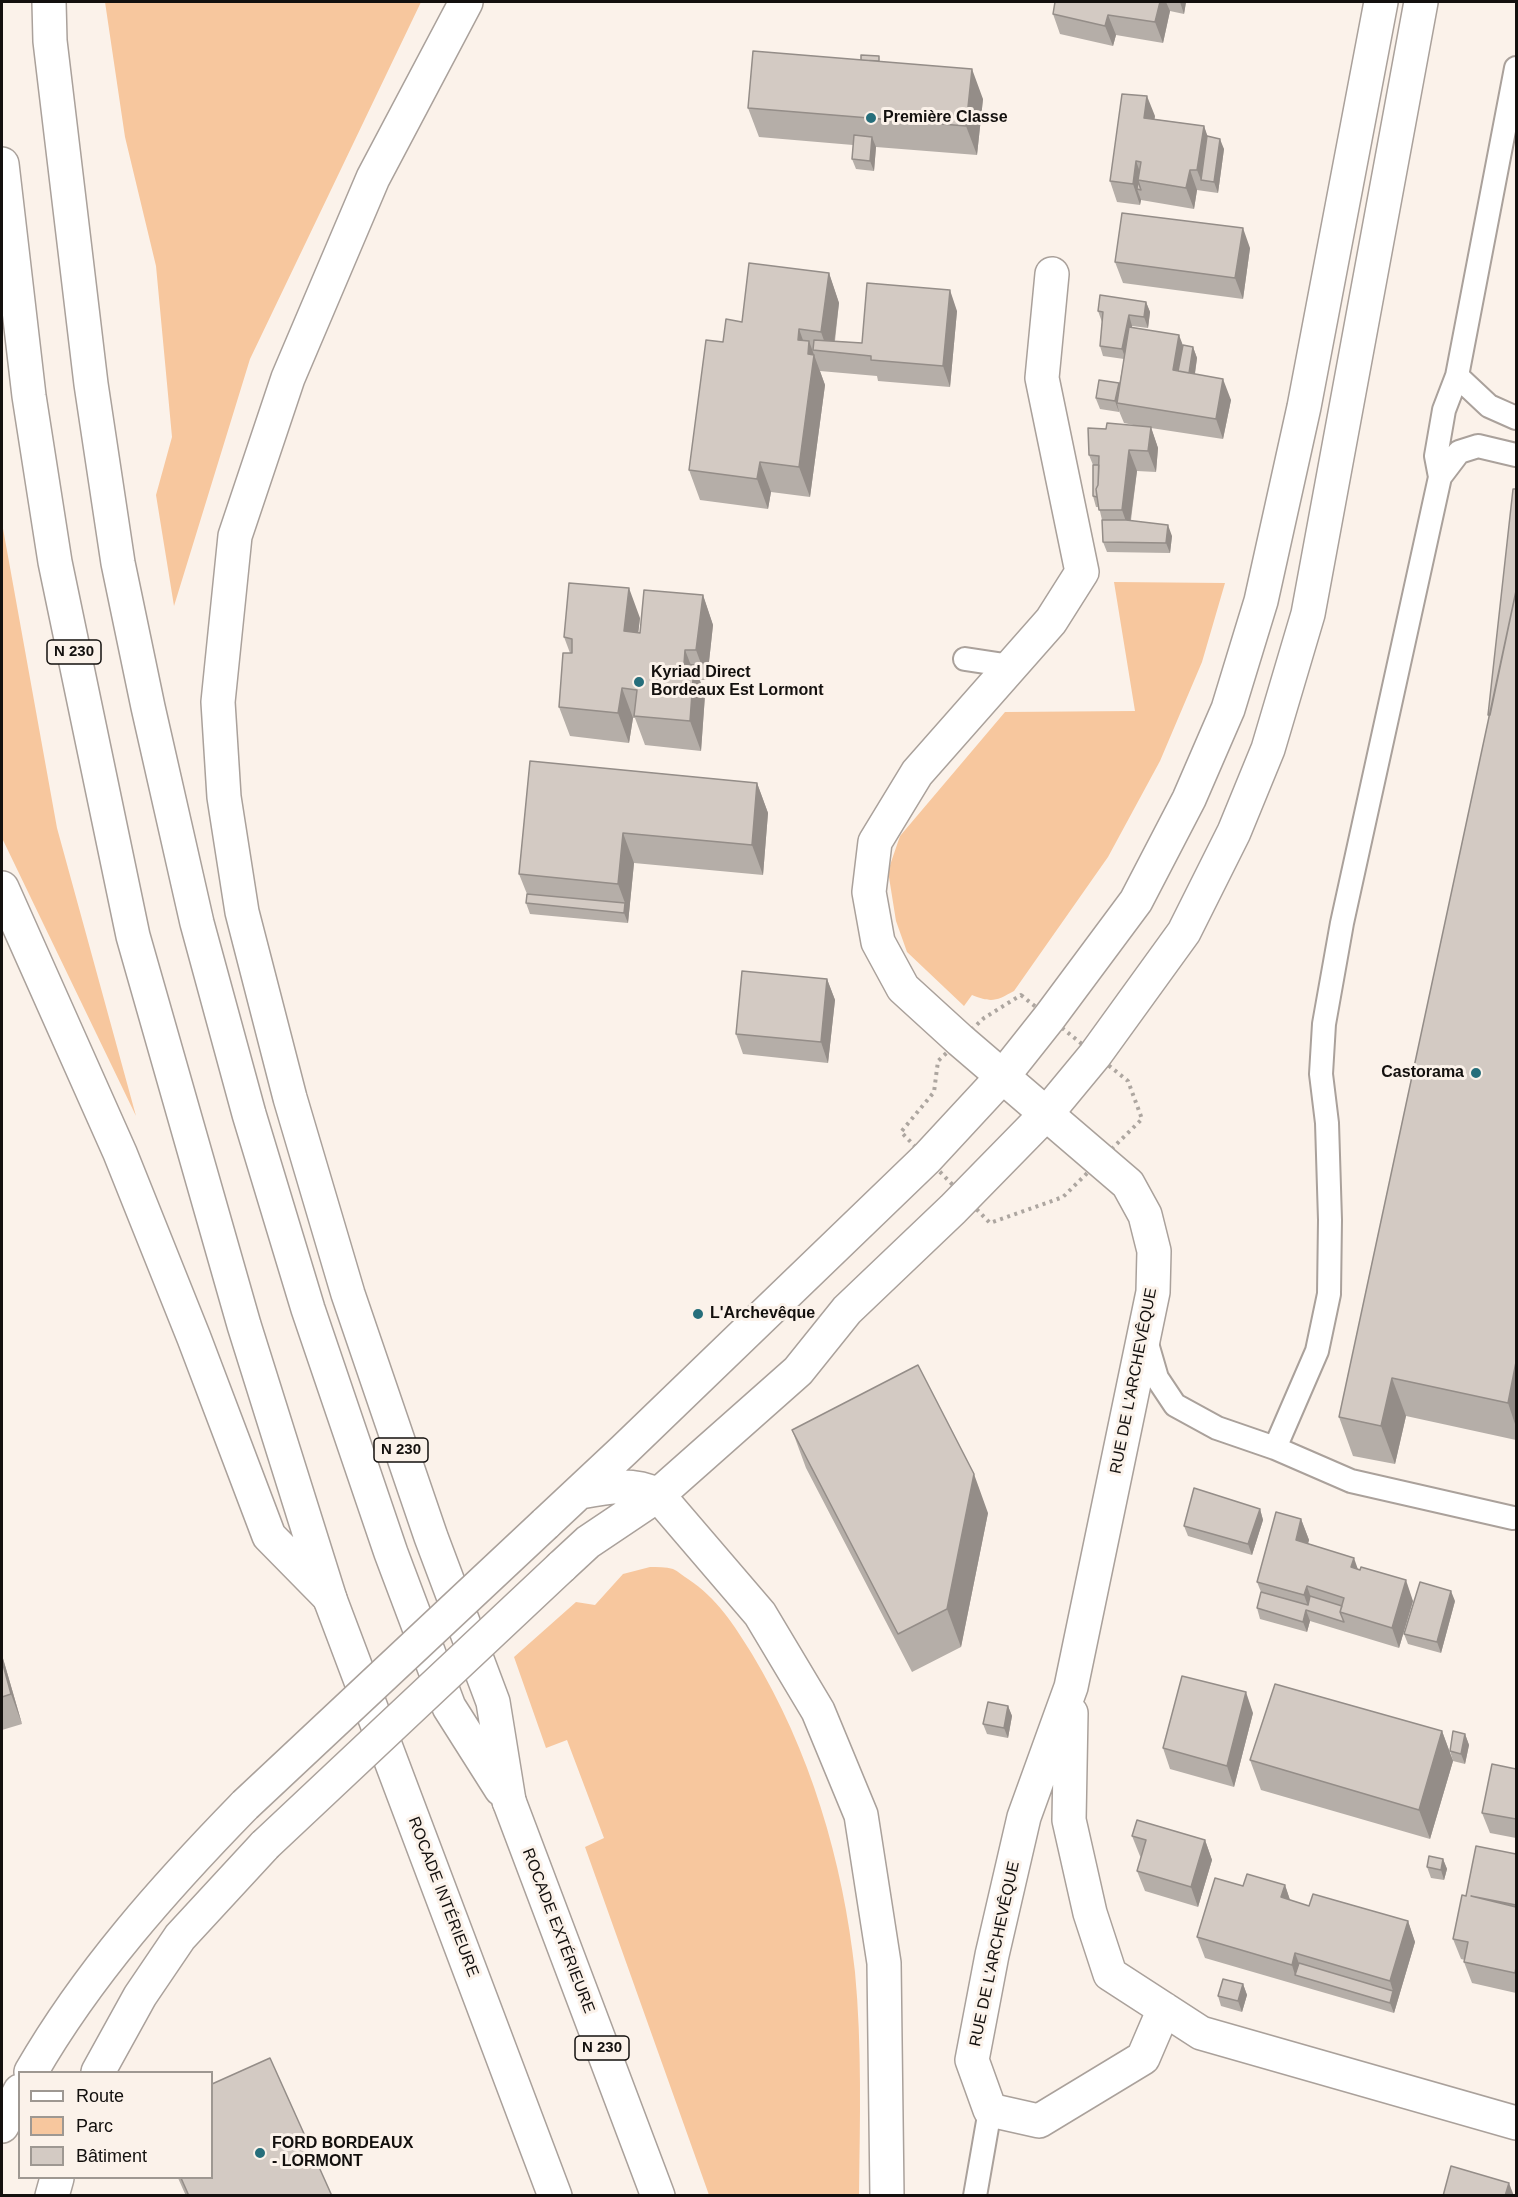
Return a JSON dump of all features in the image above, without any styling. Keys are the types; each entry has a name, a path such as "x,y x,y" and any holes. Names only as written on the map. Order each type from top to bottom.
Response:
{"main road":[{"name":"N 230","path":"49,2 50,41 91,384 118,563 196,923 249,1114 308,1309 391,1554 449,1707 509,1801"},
{"name":"N 230","path":"466,2 373,178 288,378 235,536 218,702 224,797 242,912 290,1098 348,1294 431,1537 493,1702 509,1801"},
{"path":"31,2071 49,2041 102,1966 184,1868 245,1805 580,1492 927,1158 1003,1076 1136,901 1189,799 1228,709 1261,601 1301,418 1381,2"},
{"path":"99,2071 140,1996 180,1937 266,1845 588,1542 658,1495 798,1371 847,1310 953,1209 1047,1113 1095,1055 1184,932 1234,832 1268,749 1308,614 1421,2"},
{"name":"N 230","path":"2,164 29,396 55,562 133,936 244,1325 330,1599"},
{"name":"RUE DE L'ARCHEVÊQUE","path":"990,2109 972,2060 992,1955 1024,1817 1071,1687 1153,1292 1154,1251 1145,1215 1128,1184 903,988 878,942 868,892 875,842 917,773 1051,621 1082,572 1042,378 1052,274"},
{"name":"N 230","path":"2,888 120,1153 194,1338 269,1536 330,1599"},
{"path":"580,1492 610,1486 644,1488 658,1495 760,1614 818,1711 861,1815 884,1963 887,2196"},
{"name":"ROCADE INTÉRIEURE","path":"330,1599 555,2196"},
{"name":"RUE DE L'ARCHEVÊQUE","path":"1071,1687 1069,1820 1090,1913 1110,1974 1201,2033 1516,2123"},
{"name":"ROCADE EXTÉRIEURE","path":"509,1801 658,2196"},
{"path":"990,2109 1039,2121 1143,2058 1164,2009"},
{"path":"2,2126 18,2095"},
{"path":"52,2196 57,2179"}],"lane":[{"path":"1275,1448 1317,1351 1329,1294 1330,1220 1327,1124 1321,1074 1324,1024 1342,923 1440,477 1436,456 1444,410 1457,376 1516,70"},
{"path":"1457,376 1489,406 1516,418"},
{"path":"1440,477 1459,452 1478,446 1516,455"},
{"path":"965,659 1011,666"},
{"path":"1145,1334 1157,1378 1175,1405 1216,1428 1275,1448 1352,1481 1513,1518"},
{"path":"975,2196 990,2109"}],"green space":[{"path":"105,2 421,2 250,359 174,606 156,495 172,437 156,266 125,137"},
{"path":"2,523 57,828 136,1116 2,838"},
{"path":"1114,582 1225,583 1202,662 1160,761 1108,857 1014,991 994,1000 972,995 964,1006 907,952 896,921 888,871 900,836 1005,712 1135,711"},
{"path":"650,1567 670,1568 679,1572 708,1595 731,1623 773,1691 791,1729 821,1807 842,1889 855,1972 860,2056 859,2195 709,2195 585,1847 604,1838 567,1740 546,1748 514,1657 576,1602 595,1605 623,1574"}],"building":[{"path":"1055,2 1160,2 1155,22 1108,15 1105,26 1053,14"},
{"path":"753,51 972,69 966,126 748,108"},
{"path":"861,55 879,56 879,61 861,60"},
{"path":"1122,94 1147,96 1144,118 1204,126 1197,170 1190,170 1186,188 1138,180 1141,162 1136,161 1133,184 1110,181"},
{"path":"854,135 872,137 870,161 852,159"},
{"path":"1207,136 1220,139 1214,182 1201,180"},
{"path":"1122,213 1243,228 1235,278 1115,262"},
{"path":"749,263 829,273 821,332 799,329 798,340 809,341 808,354 814,355 799,467 760,462 757,479 689,470 706,340 723,342 726,319 742,322"},
{"path":"867,283 950,290 943,366 871,360 871,356 813,350 814,340 862,343"},
{"path":"1100,295 1146,302 1144,317 1129,315 1122,349 1100,346 1103,312 1098,311"},
{"path":"1129,327 1179,335 1173,370 1223,379 1216,419 1117,403"},
{"path":"1183,345 1193,347 1189,373 1178,371"},
{"path":"1099,380 1119,383 1115,401 1096,398"},
{"path":"1107,423 1151,427 1148,451 1129,450 1122,510 1099,510 1096,489 1099,456 1089,455 1088,428 1106,429"},
{"path":"1093,465 1099,465 1097,497 1093,496"},
{"path":"1513,489 1516,489 1516,591 1490,715 1488,715"},
{"path":"1102,520 1126,520 1168,525 1166,543 1103,542"},
{"name":"Kyriad Direct Bordeaux Est Lormont","path":"569,583 629,588 624,631 640,633 644,590 703,595 696,650 685,650 684,664 694,665 690,721 634,716 637,690 622,688 618,713 559,707 563,653 572,653 572,639 564,637"},
{"name":"Castorama","path":"1516,591 1516,1362 1508,1403 1392,1378 1381,1426 1339,1417"},
{"path":"530,761 757,783 752,845 623,833 618,884 519,874"},
{"path":"527,894 625,903 624,913 526,903"},
{"path":"742,971 827,979 821,1042 736,1034"},
{"path":"918,1365 974,1474 947,1609 898,1634 792,1430"},
{"path":"1194,1488 1260,1509 1248,1544 1184,1526"},
{"path":"1276,1512 1301,1519 1296,1540 1354,1558 1351,1567 1360,1570 1361,1567 1406,1580 1392,1628 1340,1612 1344,1598 1307,1586 1304,1595 1257,1582"},
{"path":"1420,1582 1451,1591 1437,1642 1404,1634"},
{"path":"1261,1592 1308,1605 1310,1596 1342,1606 1340,1612 1344,1622 1306,1610 1303,1622 1257,1608"},
{"path":"2,1661 11,1694 2,1697"},
{"path":"1182,1676 1246,1692 1227,1766 1163,1748"},
{"path":"1275,1684 1442,1731 1419,1810 1250,1760"},
{"path":"988,1702 1008,1706 1004,1728 983,1724"},
{"path":"1453,1731 1465,1734 1461,1754 1450,1751"},
{"path":"1492,1764 1516,1769 1516,1819 1482,1813"},
{"path":"1137,1820 1205,1840 1191,1887 1137,1871 1146,1840 1132,1836"},
{"path":"1476,1846 1516,1854 1516,1905 1471,1896 1516,1907 1515,1973 1464,1962 1468,1942 1453,1939 1462,1895 1466,1896"},
{"path":"1429,1856 1443,1859 1441,1870 1427,1867"},
{"path":"1247,1874 1285,1885 1281,1897 1309,1906 1313,1894 1408,1921 1390,1981 1295,1953 1292,1965 1197,1937 1215,1878 1243,1886"},
{"path":"1299,1963 1393,1991 1390,2003 1295,1975"},
{"path":"1223,1979 1243,1984 1238,2001 1218,1996"},
{"name":"FORD BORDEAUX - LORMONT","path":"270,2058 332,2196 189,2196 181,2179 213,2179 213,2084"},
{"path":"1451,2166 1509,2183 1505,2196 1443,2196"}],"place":[{"name":"Première Classe","path":"871,118"},
{"name":"Kyriad Direct Bordeaux Est Lormont","path":"639,682"},
{"name":"Castorama","path":"1476,1073"},
{"name":"L'Archevêque","path":"698,1314"},
{"name":"FORD BORDEAUX - LORMONT","path":"260,2153"}]}
